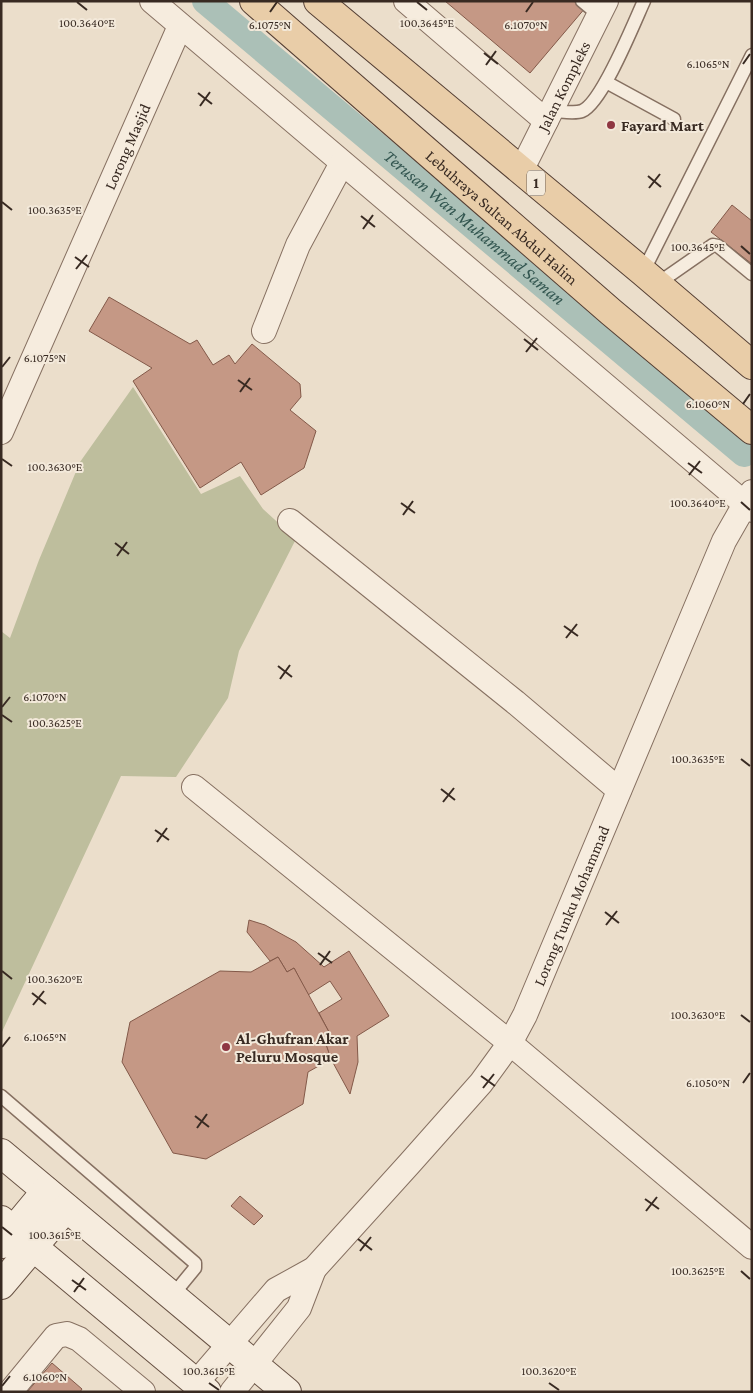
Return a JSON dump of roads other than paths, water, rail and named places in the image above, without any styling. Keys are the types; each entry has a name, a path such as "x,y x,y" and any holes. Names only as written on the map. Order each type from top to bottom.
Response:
{"main road":[{"name":"Lebuhraya Sultan Abdul Halim","path":"254,1 611,312 752,430"},
{"name":"1","path":"318,1 752,365"},
{"path":"1,1153 287,1392"},
{"path":"1,1285 12,1236 56,1199"},
{"path":"12,1236 202,1387"}],"street":[{"path":"152,1 342,163 749,502"},
{"path":"406,1 549,116"},
{"name":"Jalan Kompleks","path":"521,171 549,116 596,6"},
{"name":"Lorong Masjid","path":"1,432 180,26"},
{"path":"264,331 298,245 342,163"},
{"name":"Lorong Tunku Mohammad","path":"202,1387 230,1343 276,1290 314,1269 481,1083 510,1043 525,1015 721,548 749,502"},
{"path":"290,521 515,702 620,790"},
{"path":"194,787 510,1043 752,1247"},
{"name":"Lorong Tunku Mohammad","path":"232,1392 299,1308 314,1269"},
{"path":"10,1392 56,1336 67,1334 79,1339 143,1392"}],"lane":[{"path":"549,116 581,112 591,105 606,82 644,1"},
{"path":"650,278 752,55"},
{"path":"606,82 674,119"},
{"path":"650,278 713,246 718,246 752,274"},
{"path":"1,1096 196,1263 195,1268 172,1296"}],"waterway":[{"name":"Terusan Wan Muhammad Saman","path":"205,1 744,454"}],"place":[{"name":"Fayard Mart","path":"611,125"},
{"name":"Al-Ghufran Akar Peluru Mosque","path":"226,1047"}]}
